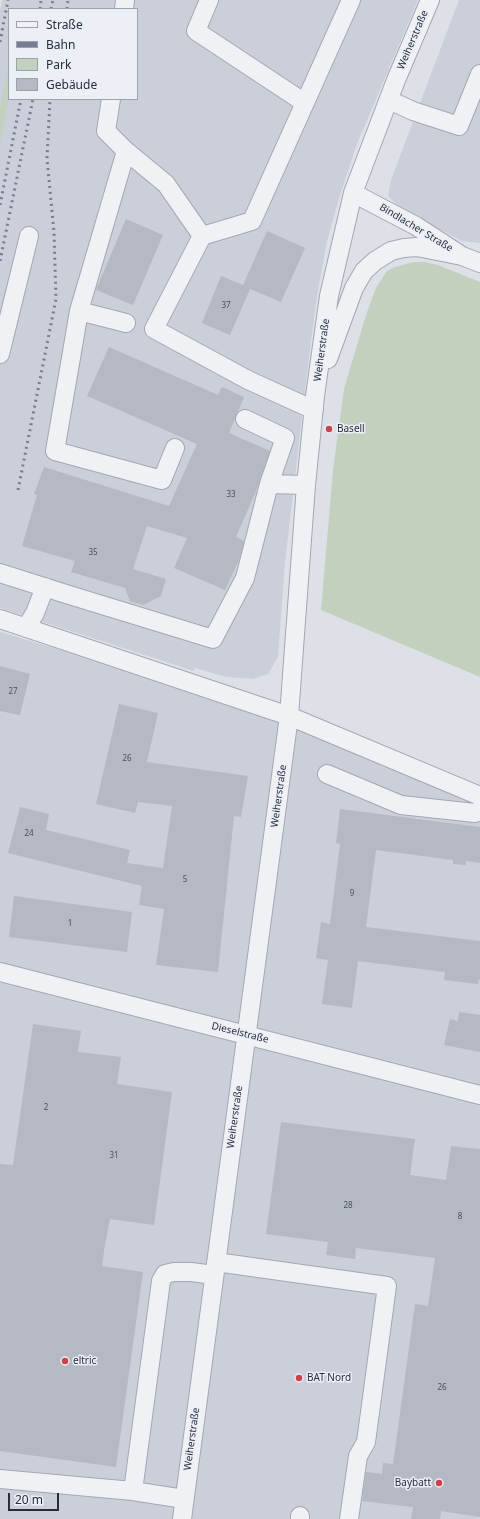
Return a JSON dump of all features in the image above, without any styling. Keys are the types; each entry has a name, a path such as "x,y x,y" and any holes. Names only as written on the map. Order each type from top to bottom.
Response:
{"street":[{"path":"209,0 196,31 305,103"},
{"path":"351,0 252,221 202,236 154,329 248,380 314,403 354,288 364,271 375,261 391,251 404,248 417,247 462,256"},
{"name":"Weiherstraße","path":"182,1519 289,716 306,486 314,403 329,296 353,193 430,0"},
{"path":"389,100 413,111 459,126 476,98 480,74"},
{"path":"111,100 106,131 126,151 166,184 202,236"},
{"path":"126,151 79,311 55,451 162,480 175,448"},
{"name":"Bindlacher Straße","path":"353,193 416,226 462,256 480,263"},
{"path":"0,354 29,236"},
{"path":"79,311 126,323"},
{"path":"0,573 213,638 245,578 269,484 285,438 245,419"},
{"path":"269,484 306,486"},
{"path":"26,628 35,613 44,587"},
{"path":"0,620 289,716 480,796"},
{"path":"327,774 401,805 475,813 480,810"},
{"name":"Dieselstraße","path":"0,972 480,1095"},
{"path":"133,1491 161,1281 165,1274 215,1269 388,1286 366,1442 358,1456 350,1519"},
{"path":"0,1479 133,1491 184,1499"}],"shaded area":[{"path":"2,0 418,0 357,144 339,198 327,241 317,296 309,357 285,562 278,657 268,674 253,679 226,677 195,668 194,671 0,608 0,11"},
{"path":"459,0 480,0 480,243 462,241 399,207 388,196 391,180"},
{"path":"0,632 212,695 480,789 480,1519 0,1519"}],"green space":[{"path":"8,69 9,100 0,142 0,107"},
{"path":"414,262 425,262 438,265 480,282 480,677 321,610 333,470 344,389 366,315 376,288 387,271 395,267"}],"building":[{"path":"126,219 163,235 133,305 96,290"},
{"path":"267,231 305,248 281,302 250,289 230,335 202,323 221,276 243,285"},
{"path":"109,347 218,395 222,387 244,397 229,433 270,451 256,491 236,537 244,541 239,560 225,590 174,568 187,538 147,526 133,569 166,579 161,596 143,605 130,601 125,588 71,572 75,561 22,546 37,495 34,494 44,467 169,506 197,444 87,396"},
{"path":"0,666 30,674 20,715 0,711"},
{"path":"119,704 158,713 147,762 248,776 241,817 234,816 218,972 156,965 164,909 139,905 142,886 8,853 20,807 49,814 46,830 130,850 127,863 163,868 172,806 138,802 135,813 96,804"},
{"path":"340,809 480,827 480,863 466,861 466,865 453,864 453,860 376,850 366,927 480,941 480,980 479,979 478,984 444,980 445,972 358,961 352,1008 322,1004 328,960 316,958 321,922 330,924 340,844 336,843"},
{"path":"14,896 132,912 127,952 9,937"},
{"path":"459,1012 480,1015 480,1052 444,1045 450,1019 458,1021"},
{"path":"33,1024 81,1031 78,1052 121,1057 117,1084 172,1092 154,1225 110,1219 105,1244 102,1266 143,1272 116,1467 0,1451 0,1164 13,1165"},
{"path":"281,1122 415,1139 410,1175 446,1180 451,1146 480,1149 480,1517 441,1511 440,1519 411,1519 413,1507 362,1501 366,1472 382,1474 383,1463 393,1464 415,1304 428,1306 435,1258 356,1248 355,1259 326,1255 328,1242 266,1234"}],"railway":[{"path":"0,42 8,0"},
{"path":"40,8 41,0"},
{"path":"51,8 53,0"},
{"path":"67,8 68,0"},
{"path":"0,205 21,100"},
{"path":"0,261 33,100"},
{"path":"18,490 56,299 54,232 47,159 50,100"}],"place":[{"name":"Basell","path":"329,429"},
{"name":"eltric","path":"65,1361"},
{"name":"BAT Nord","path":"299,1378"},
{"name":"Baybatt","path":"439,1483"}]}
